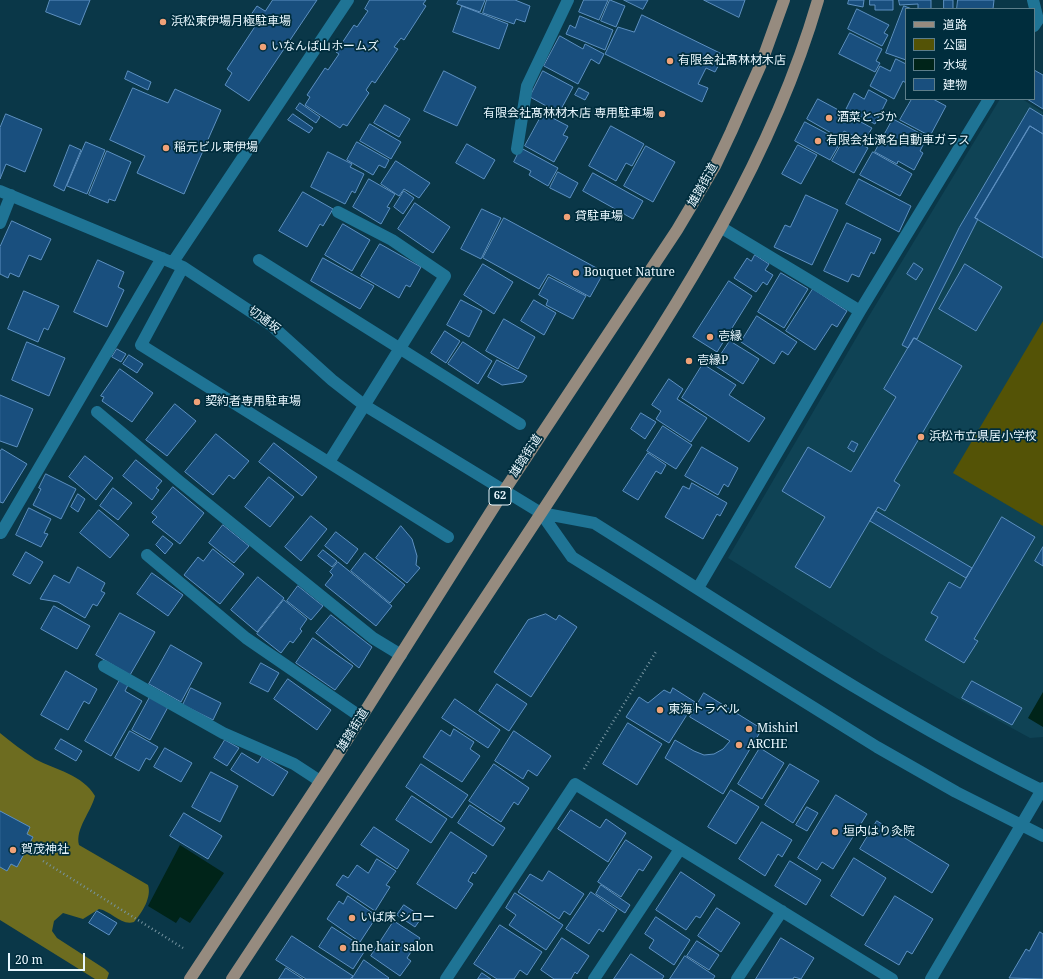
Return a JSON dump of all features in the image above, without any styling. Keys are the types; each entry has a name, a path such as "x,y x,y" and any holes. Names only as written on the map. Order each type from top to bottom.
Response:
{"main road":[{"name":"雄踏街道","path":"190,979 362,717 504,491 696,198 725,146 747,98 762,64 784,0"},
{"path":"232,979 541,513 690,282 722,228 757,160 779,111 807,39 818,0"}],"street":[{"path":"1,533 172,262 348,0"},
{"path":"517,149 527,86 568,0"},
{"path":"1035,8 1038,20 1035,24"},
{"path":"698,588 860,311 988,100"},
{"path":"0,223 5,193"},
{"name":"切通坂","path":"5,193 172,262 271,325 332,380 364,405 541,513"},
{"path":"329,462 445,276 392,240 338,212"},
{"path":"722,228 860,311"},
{"path":"258,260 520,424"},
{"path":"172,262 141,345 448,537"},
{"path":"97,412 179,482 373,638 401,655"},
{"path":"541,513 594,523 897,712 975,756 1042,790 931,979"},
{"path":"541,513 572,557 877,747 956,792 1043,836"},
{"path":"147,555 246,638 362,717"},
{"path":"104,666 210,726 294,764 320,781"},
{"path":"446,979 575,784 892,979"},
{"path":"594,979 680,849"},
{"path":"737,979 782,911"}],"path":[{"path":"575,784 657,650"},
{"path":"43,861 183,948"}],"shaded area":[{"name":"浜松市立県居小学校","path":"999,100 1024,100 1043,112 1043,737 1030,738 957,698 881,654 728,558 869,316"},
{"path":"0,733 35,759 76,778 90,789 95,796 79,833 79,845 148,885 149,895 143,910 134,922 125,922 108,912 99,909 83,919 63,913 54,921 52,931 57,938 105,969 109,973 107,979 95,979 0,920"}],"green space":[{"path":"1043,321 1043,526 953,473"}],"water":[{"path":"1043,692 1043,727 1028,718"},
{"path":"180,845 224,873 190,923 180,917 176,923 148,906"}],"building":[{"path":"50,0 90,0 80,25 46,12"},
{"name":"いなんば山ホームズ","path":"273,0 317,0 249,101 225,85 232,73 227,69 256,25 248,19 257,6 265,11"},
{"path":"370,0 426,0 423,4 426,6 404,40 401,38 394,47 398,49 375,83 372,81 366,90 369,93 347,126 343,124 340,128 305,105 310,97 307,95 325,68 328,70 339,54 336,52 354,25 357,27 368,11 365,9"},
{"path":"459,0 485,0 480,12 457,4"},
{"path":"487,0 515,0 530,6 525,22 516,19 514,24 483,13"},
{"path":"584,0 608,0 599,20 579,12"},
{"path":"610,0 625,6 616,27 601,21"},
{"path":"624,0 648,0 643,9"},
{"path":"704,0 745,0 739,17"},
{"path":"849,0 864,0 863,7 848,4"},
{"path":"870,0 893,0 893,10 875,10 875,5 870,5"},
{"path":"899,0 931,0 931,8 918,8 918,4 900,5"},
{"path":"944,0 953,0 953,8 944,8"},
{"path":"958,0 994,0 993,8 957,8"},
{"path":"462,6 508,24 499,49 453,32"},
{"path":"904,6 909,8 905,8 905,60 886,53"},
{"path":"857,9 889,25 884,33 888,35 882,46 848,29"},
{"name":"有限会社髙林材木店","path":"642,15 724,55 715,72 706,68 698,84 708,88 702,102 605,54 618,27 634,32"},
{"path":"580,16 613,30 605,50 566,34 570,25 575,28"},
{"path":"850,33 882,49 876,61 880,63 875,72 839,54"},
{"path":"560,36 583,49 585,44 604,54 599,64 591,59 578,84 544,66"},
{"path":"896,59 905,64 905,82 903,81 894,99 870,86 880,66 890,71"},
{"path":"128,71 151,82 148,90 125,79"},
{"path":"444,71 476,87 457,126 424,111"},
{"path":"543,71 573,87 559,113 530,97"},
{"path":"1035,71 1043,75 1043,109 1029,100 1035,100"},
{"name":"稲元ビル東伊場","path":"133,88 168,103 175,89 221,110 184,194 137,173 145,156 110,140"},
{"path":"579,88 589,93 585,100 575,95"},
{"path":"869,90 887,100 875,124 846,109 854,93 864,99"},
{"path":"818,99 872,128 864,141 844,131 840,138 807,119"},
{"path":"911,100 935,100 946,106 930,136 900,120"},
{"path":"300,103 320,117 316,123 296,109"},
{"path":"385,105 410,119 399,137 374,123"},
{"path":"1030,108 1043,116 1043,134 1030,126 975,218 978,219 917,339 914,338 908,348 902,345 959,228"},
{"path":"543,113 568,126 563,135 568,137 554,162 525,146"},
{"path":"6,114 42,129 25,172 6,164 0,179 0,128"},
{"path":"293,114 313,128 309,133 288,120"},
{"path":"893,119 927,137 920,151 923,153 914,170 898,161 897,164 875,152"},
{"name":"有限会社濱名自動車ガラス","path":"805,122 841,141 830,160 795,141"},
{"path":"370,124 401,142 391,159 360,141"},
{"path":"611,126 644,144 632,166 626,163 616,181 589,166"},
{"path":"1030,126 1043,134 1043,258 975,218"},
{"path":"846,136 868,148 854,173 832,161"},
{"path":"86,142 105,150 87,194 67,186"},
{"path":"357,142 389,160 385,168 379,165 373,175 347,160"},
{"path":"467,144 495,160 484,179 456,163"},
{"path":"70,145 81,150 64,191 54,186"},
{"path":"798,145 817,155 801,184 782,174"},
{"path":"646,146 675,162 653,202 624,186"},
{"path":"521,148 558,168 548,186 529,175 531,171 514,162"},
{"path":"107,151 131,162 115,201 109,199 108,203 89,195"},
{"path":"328,152 352,164 350,167 364,174 355,193 352,191 345,204 311,187"},
{"path":"873,152 912,174 900,196 860,175"},
{"path":"396,161 430,183 419,198 404,189 399,196 381,184"},
{"path":"558,172 578,183 570,198 550,188"},
{"path":"593,173 643,201 633,219 583,191"},
{"path":"369,179 395,194 387,207 390,208 381,224 353,207"},
{"path":"859,179 911,206 899,232 846,204"},
{"path":"404,191 414,198 403,214 394,207"},
{"path":"303,192 333,209 323,226 320,224 307,247 279,231"},
{"path":"806,195 838,210 812,265 774,247 785,225 790,227"},
{"path":"415,203 450,227 433,253 398,229"},
{"path":"482,209 501,218 481,259 461,249"},
{"path":"504,218 604,272 590,297 548,274 539,289 483,258"},
{"path":"12,221 51,239 41,260 29,255 19,277 10,273 8,278 0,274 0,247"},
{"path":"847,223 881,239 874,254 871,252 859,277 852,274 848,282 824,271"},
{"path":"343,224 370,240 352,271 325,255"},
{"path":"380,244 421,267 410,287 406,285 399,298 361,276"},
{"path":"755,255 769,264 765,270 773,275 767,285 763,282 756,292 734,278 747,258 751,261"},
{"path":"323,258 374,286 360,309 311,281"},
{"path":"98,260 124,272 118,287 124,290 107,327 74,312"},
{"path":"914,263 923,269 916,280 907,274"},
{"path":"483,264 513,282 494,314 464,295"},
{"path":"965,264 1002,287 976,331 939,309"},
{"path":"781,273 808,289 784,328 758,312"},
{"path":"549,277 586,296 573,319 546,305 548,300 539,295"},
{"path":"729,281 752,296 717,352 693,337"},
{"path":"813,289 847,311 837,327 832,324 815,350 786,331"},
{"path":"24,291 59,306 48,330 44,328 38,342 8,329"},
{"path":"461,300 482,311 469,337 447,325"},
{"path":"534,300 556,313 544,335 521,321"},
{"path":"757,316 797,342 788,355 782,351 774,364 741,342"},
{"path":"504,319 535,337 518,369 486,351"},
{"path":"445,331 460,341 446,363 431,353"},
{"path":"914,338 962,366 894,481 900,485 885,511 878,507 830,588 795,567 825,517 782,491 808,447 851,472 896,397 884,389"},
{"path":"730,341 759,359 743,384 714,365"},
{"path":"27,342 65,358 49,396 12,380"},
{"path":"463,342 492,361 478,384 448,364"},
{"path":"117,349 126,354 121,362 112,357"},
{"path":"129,355 143,364 137,373 123,364"},
{"path":"497,360 527,376 523,382 502,385 488,377"},
{"path":"703,364 736,385 729,395 765,418 749,442 682,398"},
{"path":"120,369 153,393 132,422 102,401 104,397 101,396"},
{"path":"669,379 683,389 677,399 707,418 691,442 656,419 661,411 652,405"},
{"path":"0,395 33,409 17,447 0,441"},
{"path":"175,404 196,421 167,456 146,440"},
{"path":"641,413 656,422 645,439 631,429"},
{"path":"663,426 692,445 676,469 647,451"},
{"path":"216,434 249,461 234,479 229,475 213,495 185,472"},
{"path":"852,441 858,444 854,452 848,448"},
{"path":"274,443 317,477 302,496 259,462"},
{"path":"702,447 738,468 728,487 724,484 718,495 685,476"},
{"path":"2,449 27,464 3,503 0,502 0,452"},
{"path":"648,453 666,465 661,474 656,471 638,500 623,491"},
{"path":"85,456 113,478 96,500 69,477"},
{"path":"136,460 162,481 156,488 159,490 152,500 123,476"},
{"path":"46,474 76,489 61,519 33,505"},
{"path":"269,477 294,497 270,527 245,507"},
{"path":"692,483 727,503 720,516 717,514 703,539 665,517 683,486 689,489"},
{"path":"173,487 204,513 180,544 152,522 157,517 152,513"},
{"path":"113,488 132,503 118,520 100,506"},
{"path":"78,494 85,499 78,512 71,507"},
{"path":"29,508 51,519 44,533 48,534 41,547 16,535"},
{"path":"99,510 129,535 110,558 80,533"},
{"path":"876,511 972,568 966,578 870,521"},
{"path":"311,516 327,529 301,561 285,547"},
{"path":"1002,517 1035,537 974,639 978,641 964,663 925,640 938,617 931,613 949,582 960,588"},
{"path":"223,525 249,546 234,563 209,543"},
{"path":"401,526 412,539 417,556 416,565 420,568 407,583 376,558"},
{"path":"336,532 358,549 347,564 325,546"},
{"path":"163,536 173,544 165,554 156,545"},
{"path":"1043,547 1043,566 1035,561"},
{"path":"213,549 244,574 220,604 184,575 198,557 203,561"},
{"path":"323,550 337,561 332,567 318,556"},
{"path":"26,552 43,562 30,584 13,575"},
{"path":"365,553 405,585 390,603 351,571"},
{"path":"338,562 392,606 376,626 325,585 333,575 330,572"},
{"path":"78,567 105,583 101,591 105,593 97,606 93,604 85,618 58,602 40,599 54,575 69,583"},
{"path":"152,573 183,595 168,616 137,594"},
{"path":"258,577 284,598 257,632 231,610"},
{"path":"298,586 323,606 311,620 287,601"},
{"path":"284,600 307,619 300,629 302,631 293,643 290,641 281,653 257,634"},
{"path":"54,606 90,626 77,649 41,629"},
{"path":"120,613 155,632 130,675 96,655"},
{"path":"546,614 556,620 559,615 577,627 531,697 494,672 528,620"},
{"path":"331,615 372,647 359,668 316,633"},
{"path":"313,638 353,666 335,690 296,663"},
{"path":"171,645 202,663 181,702 149,684"},
{"path":"261,663 279,673 268,692 250,683"},
{"path":"66,671 97,689 89,704 84,701 68,730 41,715"},
{"path":"288,679 331,710 317,730 274,699"},
{"path":"120,680 128,685 125,691 142,701 111,756 85,741"},
{"path":"972,681 1022,708 1012,725 962,698"},
{"path":"497,684 527,704 509,731 479,711"},
{"path":"191,688 221,703 213,720 183,705"},
{"name":"東海トラベル","path":"673,688 695,702 669,743 626,717 639,697 648,703 664,690 670,693"},
{"name":"ARCHE","path":"704,693 762,729 723,794 665,758 675,740 704,755 714,754 723,749 730,741 690,717"},
{"path":"150,697 168,707 150,740 132,730"},
{"path":"455,699 500,730 488,748 442,718"},
{"path":"628,723 662,744 637,785 603,764"},
{"path":"454,729 474,742 470,749 480,756 462,782 423,757 441,730 450,736"},
{"path":"130,731 158,747 150,760 146,758 139,771 115,758"},
{"path":"514,731 551,756 537,776 528,770 523,779 495,761"},
{"path":"61,739 82,751 76,761 55,749"},
{"path":"225,740 239,748 227,766 214,758"},
{"path":"165,748 192,763 181,782 154,767"},
{"path":"760,748 784,763 762,799 738,784"},
{"path":"242,753 258,763 262,756 288,772 273,796 231,770"},
{"path":"421,764 468,795 452,818 406,787"},
{"path":"494,764 529,788 518,805 514,802 501,822 469,801"},
{"path":"790,764 819,781 793,823 765,805"},
{"path":"211,772 238,786 220,822 192,807"},
{"path":"731,790 759,807 736,844 708,827"},
{"path":"836,795 867,814 833,869 822,862 817,870 798,858"},
{"path":"412,796 447,819 431,843 396,820"},
{"path":"470,805 505,828 493,846 458,823"},
{"path":"807,807 818,813 807,831 796,825"},
{"path":"571,810 600,828 606,819 626,833 608,862 558,829"},
{"name":"賀茂神社","path":"0,811 30,827 27,834 33,837 17,867 11,864 7,871 0,867"},
{"path":"184,813 222,836 208,859 170,836"},
{"path":"877,821 949,865 932,893 860,849"},
{"path":"762,822 792,840 782,857 778,854 765,876 739,859"},
{"path":"374,827 409,850 397,869 361,845"},
{"path":"451,832 487,856 475,874 473,872 468,881 473,884 456,909 417,884"},
{"path":"626,840 652,857 643,871 639,869 621,897 598,882"},
{"path":"854,858 886,878 863,916 831,896"},
{"path":"377,859 396,871 386,885 390,887 375,911 336,885 343,875 348,878 357,865 368,873"},
{"path":"790,861 821,880 806,905 775,886"},
{"path":"549,871 584,894 570,915 564,911 559,919 518,892 530,874 542,881"},
{"path":"681,872 715,895 700,918 696,916 686,930 656,910"},
{"path":"601,885 630,905 625,913 596,894"},
{"path":"591,892 617,910 603,932 599,929 589,944 566,929"},
{"path":"515,893 563,925 546,950 509,925 516,915 506,908"},
{"name":"いば床 シロー","path":"348,896 377,916 360,942 327,919 339,901 343,904"},
{"path":"895,896 933,919 912,954 907,951 899,965 865,945"},
{"path":"404,905 422,917 415,927 397,915"},
{"path":"717,908 740,923 721,952 698,936"},
{"path":"97,911 117,923 109,935 89,923"},
{"path":"656,917 690,940 674,965 649,948 654,940 645,934"},
{"path":"394,921 420,938 407,958 411,961 400,976 371,956"},
{"path":"500,925 542,952 527,975 520,970 514,979 497,979 474,964"},
{"name":"fine hair salon","path":"332,927 366,949 353,969 319,947"},
{"path":"1040,932 1043,934 1043,979 1009,978 1026,949 1029,951"},
{"path":"292,936 353,976 350,979 306,979 276,960"},
{"path":"562,938 589,956 577,974 575,972 571,979 554,979 541,970"},
{"path":"781,938 814,958 801,979 794,977 793,979 756,979"},
{"path":"697,941 719,955 709,970 687,956"},
{"path":"631,954 664,976 662,979 614,979"},
{"path":"685,956 715,976 713,979 670,979"},
{"path":"364,960 389,978 352,979"},
{"path":"286,968 303,979 279,979"},
{"path":"482,973 491,979 478,979"}],"place":[{"name":"浜松東伊場月極駐車場","path":"163,22"},
{"name":"いなんば山ホームズ","path":"263,47"},
{"name":"有限会社髙林材木店","path":"670,61"},
{"name":"有限会社髙林材木店 専用駐車場","path":"662,114"},
{"name":"酒菜とづか","path":"829,118"},
{"name":"有限会社濱名自動車ガラス","path":"818,141"},
{"name":"稲元ビル東伊場","path":"166,148"},
{"name":"貸駐車場","path":"567,217"},
{"name":"Bouquet Nature","path":"576,273"},
{"name":"壱縁","path":"710,337"},
{"name":"壱縁P","path":"689,361"},
{"name":"契約者専用駐車場","path":"197,402"},
{"name":"浜松市立県居小学校","path":"921,437"},
{"name":"東海トラベル","path":"660,710"},
{"name":"Mishirl","path":"749,729"},
{"name":"ARCHE","path":"739,745"},
{"name":"垣内はり灸院","path":"835,832"},
{"name":"賀茂神社","path":"13,850"},
{"name":"いば床 シロー","path":"352,918"},
{"name":"fine hair salon","path":"343,948"}]}
